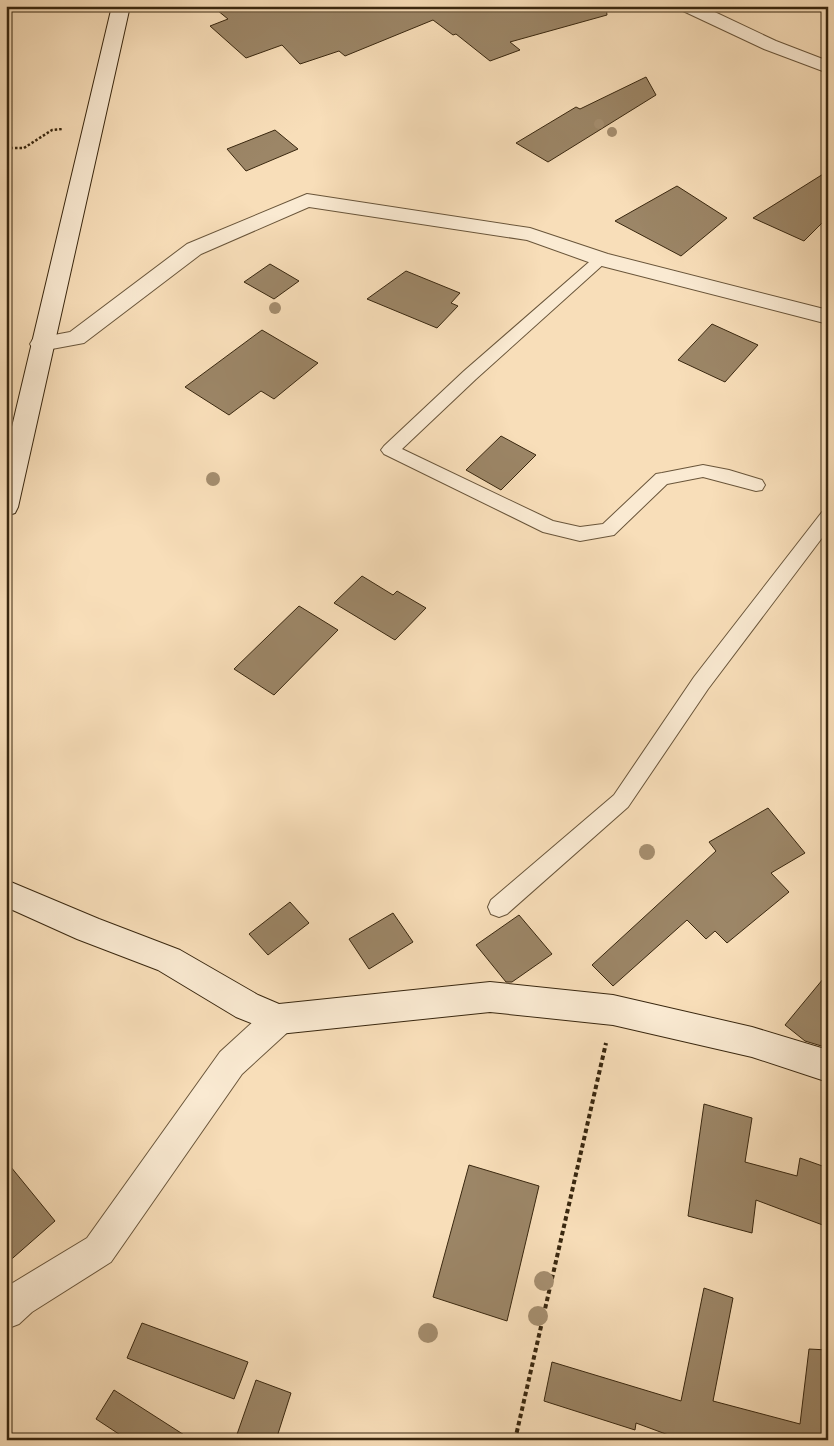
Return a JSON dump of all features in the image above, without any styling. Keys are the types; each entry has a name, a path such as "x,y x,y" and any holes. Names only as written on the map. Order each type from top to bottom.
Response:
{"street":[{"path":"6,507 41,344 95,125 121,6"},
{"path":"692,7 770,45 828,68"},
{"path":"41,344 76,338 194,249 307,200 530,234 601,259 828,317"},
{"path":"6,894 88,929 169,960 247,1006 280,1019 490,997 613,1010 752,1042 828,1066"},
{"path":"6,1311 19,1298 99,1250 231,1063 280,1019"}],"lane":[{"path":"601,259 470,375 390,450 549,527 580,534 608,530 662,479 703,471 730,476 756,486"},
{"path":"499,907 621,801 701,683 828,517"}],"path":[{"path":"6,148 24,148 52,130 95,125"},
{"path":"515,1440 613,1010"}],"building":[{"path":"212,6 606,6 607,15 510,42 520,50 490,61 456,34 453,35 433,20 345,56 339,51 300,64 282,45 246,58 210,26 228,19"},
{"path":"646,77 656,95 548,162 516,143 576,107 580,109"},
{"path":"275,130 298,149 246,171 227,149"},
{"path":"828,171 828,217 804,241 753,218"},
{"path":"677,186 727,218 681,256 615,221"},
{"path":"270,264 299,281 274,299 244,282"},
{"path":"406,271 460,293 451,303 458,306 437,328 367,299"},
{"path":"712,324 758,345 725,382 678,360"},
{"path":"262,330 318,363 274,399 261,391 229,415 185,387"},
{"path":"501,436 536,455 501,490 466,470"},
{"path":"362,576 393,595 397,591 426,608 395,640 334,603"},
{"path":"299,606 338,630 274,695 234,669"},
{"path":"768,808 805,853 771,873 789,892 727,943 715,931 706,939 687,920 613,986 592,965 716,851 709,842"},
{"path":"290,902 309,923 268,955 249,934"},
{"path":"393,913 413,942 369,969 349,939"},
{"path":"519,915 552,954 512,982 506,982 476,945"},
{"path":"828,973 828,1048 805,1041 785,1025"},
{"path":"704,1104 752,1118 745,1162 797,1176 800,1158 828,1168 828,1227 756,1200 752,1233 688,1216"},
{"path":"6,1161 55,1221 6,1264"},
{"path":"469,1165 539,1186 507,1321 433,1297"},
{"path":"704,1288 733,1298 713,1401 800,1424 809,1349 828,1350 828,1440 682,1440 636,1423 635,1430 544,1401 552,1362 681,1401"},
{"path":"142,1323 248,1362 234,1399 127,1358"},
{"path":"256,1380 291,1393 276,1440 235,1440"},
{"path":"114,1390 192,1440 128,1440 96,1419"}]}
